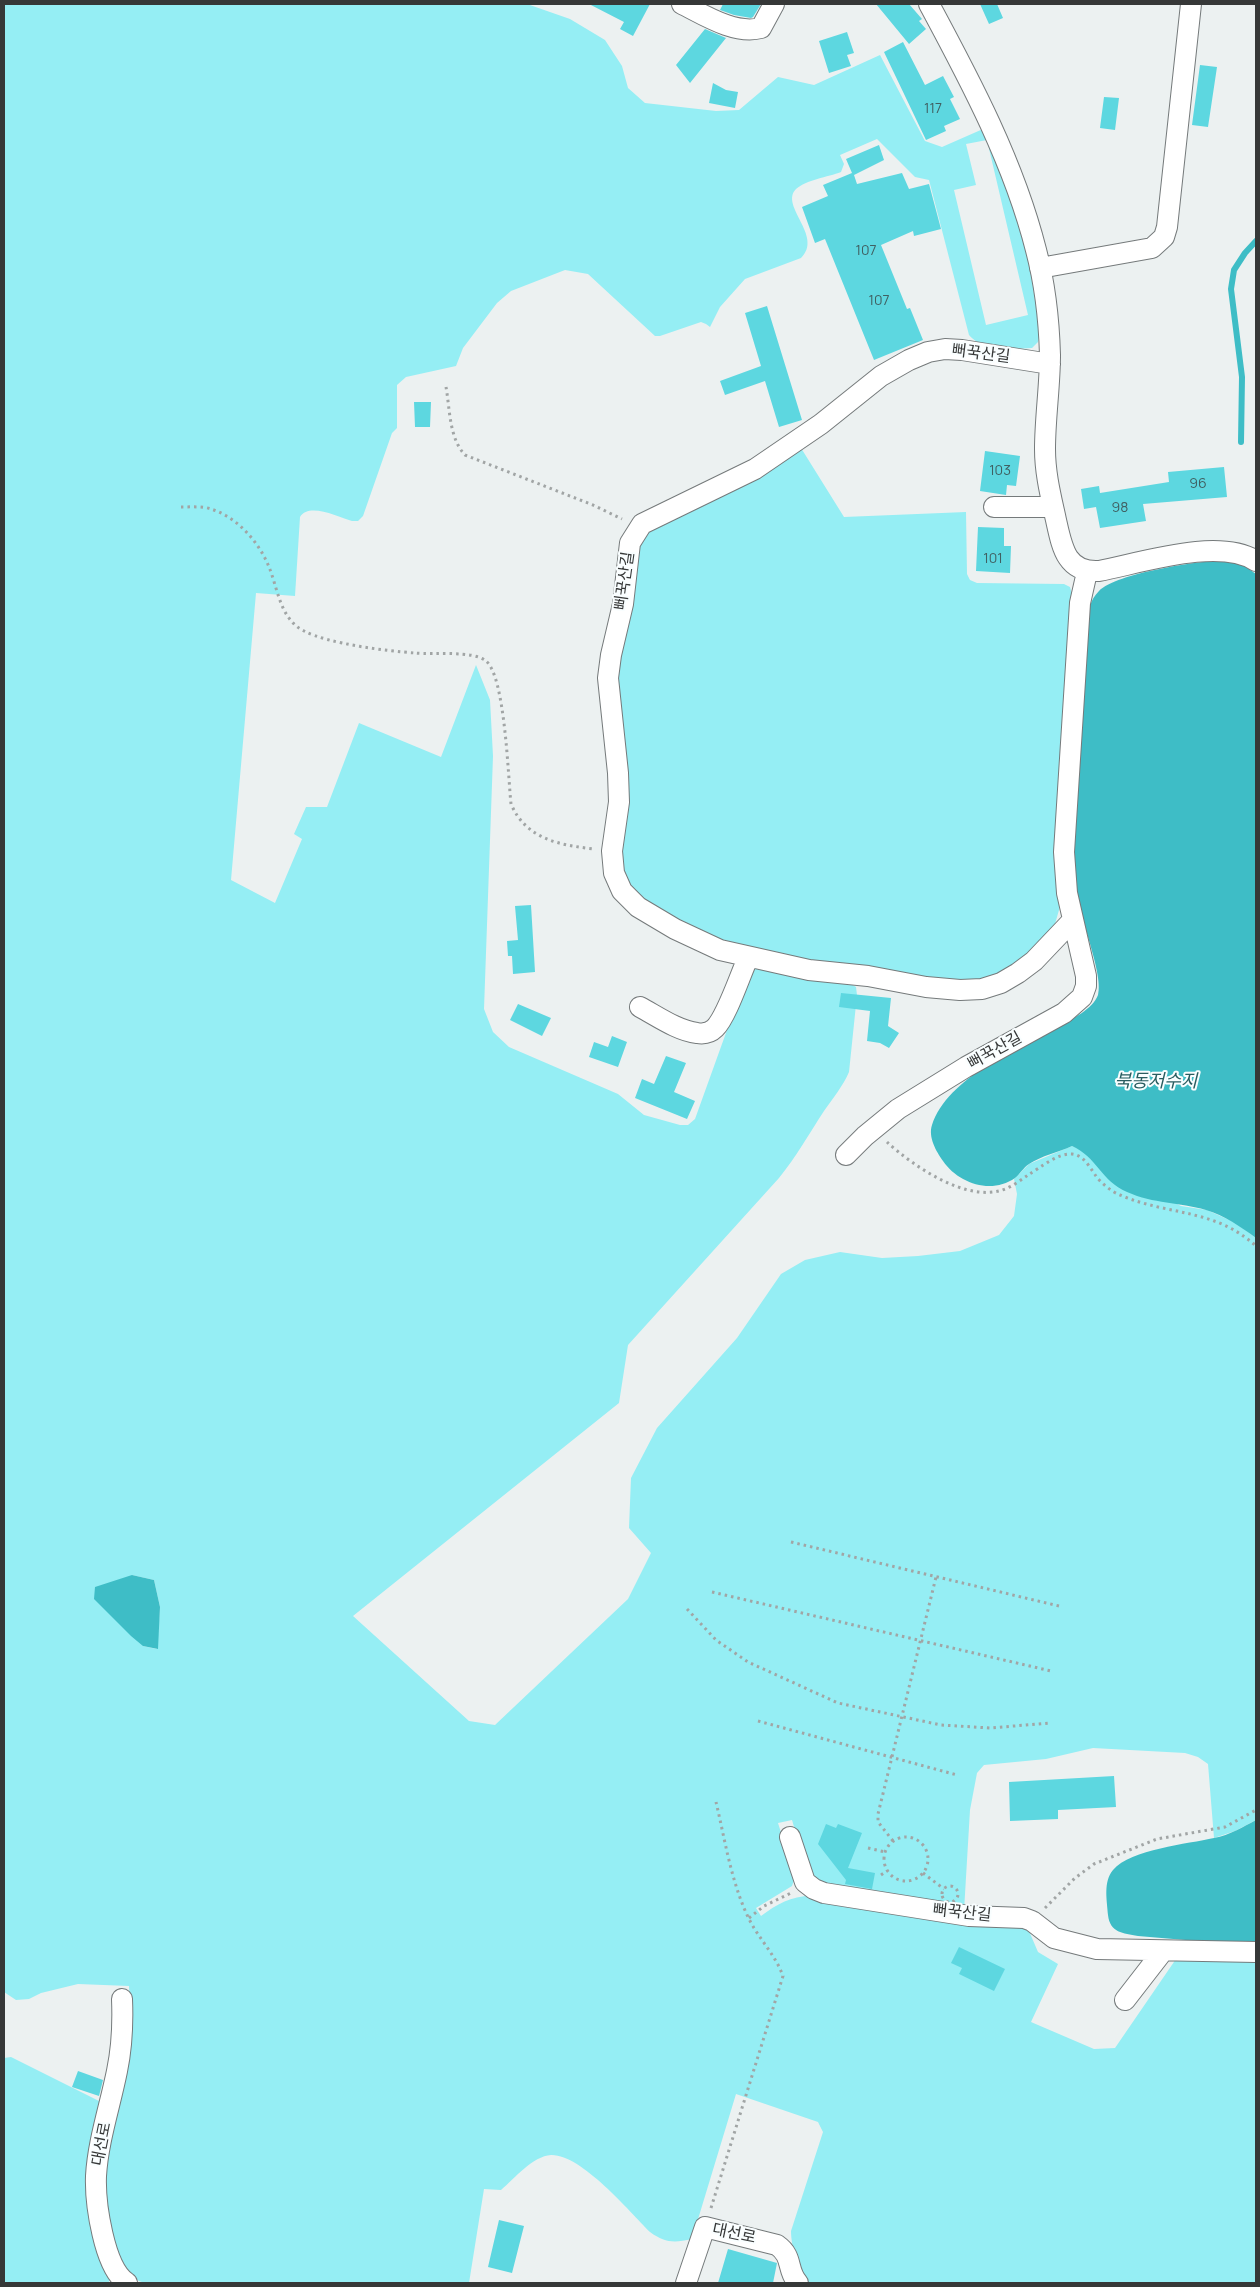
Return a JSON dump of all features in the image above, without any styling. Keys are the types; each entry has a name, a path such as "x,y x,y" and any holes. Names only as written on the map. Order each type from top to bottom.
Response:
{"street":[{"path":"682,4 740,29 752,30 761,28 774,4"},
{"path":"929,4 995,134 1017,187 1040,268 1047,307 1050,364 1045,451 1049,489 1062,545 1073,562 1087,572 1210,550 1232,551 1254,556"},
{"path":"1040,268 1152,248 1164,237 1167,227 1191,4"},
{"name":"뻐꾹산길","path":"1050,364 962,350 945,349 928,352 880,376 821,424 769,460 728,484 650,518 638,529 630,543 623,604 611,655 608,678 618,773 619,802 612,851 614,873 622,891 638,907 675,929 720,950 748,958 809,970 868,976 926,987 960,990 982,988 1001,983 1018,973 1034,961 1073,920"},
{"path":"994,507 1053,507"},
{"name":"뻐꾹산길","path":"846,1155 873,1129 898,1109 944,1080 1064,1013 1082,997 1086,986 1086,976 1064,875 1064,852 1080,603 1087,572"},
{"path":"640,1008 684,1030 696,1034 706,1034 714,1029 721,1019 748,958"},
{"path":"790,1837 805,1882 809,1885"},
{"name":"뻐꾹산길","path":"809,1885 824,1893 969,1916 1024,1918 1032,1921 1054,1938 1075,1945 1116,1951 1256,1952"},
{"path":"1125,2000 1163,1951"},
{"name":"대선로","path":"122,1999 122,2044 96,2176 97,2199 106,2247 120,2279 127,2283"},
{"name":"대선로","path":"686,2283 705,2228 777,2245 790,2258 792,2271 798,2283"}],"path":[{"path":"446,387 454,438 465,455 612,514 638,529"},
{"path":"181,507 211,509 238,524 257,545 269,566 284,611 292,622 304,631 371,648 416,653 476,656 486,660 495,670 500,692 511,804 517,817 526,828 540,836 562,843 612,851"},
{"path":"873,1129 904,1158 934,1176 963,1188 988,1192 1006,1189 1044,1164 1061,1156 1072,1154 1082,1158 1097,1178 1117,1194 1153,1207 1188,1212 1214,1219 1243,1234 1256,1246"},
{"path":"791,1542 1059,1606"},
{"path":"893,1841 877,1818 936,1577"},
{"path":"712,1592 1051,1671"},
{"path":"687,1609 716,1640 748,1662 786,1681 838,1703 941,1725 990,1728 1050,1723"},
{"path":"758,1721 957,1775"},
{"path":"705,2228 783,1976 778,1961 748,1918 738,1894 716,1802"},
{"path":"1032,1921 1075,1878 1094,1864 1157,1839 1225,1827 1256,1810"},
{"path":"900,1838 914,1838 924,1846 928,1860 924,1873 910,1881 895,1879 887,1871 884,1860 885,1852 893,1841 900,1838"},
{"path":"868,1848 885,1852"},
{"path":"881,1875 887,1871"},
{"path":"924,1873 944,1888"},
{"path":"748,1918 764,1906 809,1885"}],"shaded area":[{"path":"4,4 527,4 570,19 605,40 622,66 628,88 645,103 716,111 739,110 778,77 814,85 880,55 925,141 942,147 983,129 990,141 1026,242 1040,333 1038,342 1032,348 998,348 982,344 969,335 929,180 915,177 877,139 840,155 844,164 841,172 811,181 796,189 792,196 793,204 808,240 807,249 801,258 745,279 720,307 710,327 701,322 655,336 588,274 565,270 511,291 497,303 463,348 456,366 406,377 397,385 397,428 392,433 363,516 358,521 352,521 324,512 310,511 304,513 300,517 295,596 256,593 231,880 275,903 302,839 294,834 306,807 327,807 359,723 441,757 476,665 490,700 493,756 484,1009 493,1032 509,1047 618,1094 644,1115 680,1125 688,1125 695,1119 745,980 750,972 756,969 849,983 856,987 857,995 849,1072 844,1082 779,1178 628,1345 619,1403 353,1616 469,1721 495,1725 628,1599 651,1553 629,1528 631,1478 657,1428 737,1338 781,1274 805,1260 840,1252 882,1258 918,1256 960,1251 999,1235 1014,1216 1017,1194 1014,1179 1029,1164 1072,1146 1083,1151 1093,1161 1181,1206 1207,1210 1236,1223 1256,1238 1256,1820 1235,1831 1214,1838 1208,1764 1198,1757 1185,1753 1093,1748 1046,1759 984,1765 977,1773 970,1810 964,1911 819,1884 807,1870 792,1820 778,1823 795,1877 792,1886 756,1908 761,1916 784,1901 797,1897 811,1896 1026,1924 1038,1952 1058,1964 1031,2022 1094,2049 1115,2048 1176,1959 1256,1961 1256,2283 809,2283 805,2279 796,2259 791,2231 823,2132 818,2122 736,2094 692,2239 670,2241 655,2236 590,2173 563,2157 551,2155 537,2159 501,2190 484,2189 469,2283 145,2283 124,2270 114,2248 104,2188 107,2157 131,2028 129,1986 78,1984 41,1993 29,1999 16,2000 4,1992","holes":["987,140 1028,315 986,325 954,190 976,185 966,144","132,1575 154,1580 160,1607 157,1649 143,1646"]},
{"path":"801,448 844,517 966,512 967,574 970,580 977,583 1064,584 1070,587 1072,594 1059,910 1053,931 1042,943 1007,970 977,981 926,979 771,953 717,940 645,902 630,886 624,871 619,853 615,684 642,533"},
{"path":"11,2057 103,2103 101,2262 110,2280 108,2283 4,2283 4,2058"}],"water":[{"name":"북동저수지","path":"1225,560 1243,565 1256,574 1256,1238 1213,1212 1196,1207 1147,1199 1127,1192 1111,1182 1087,1156 1072,1146 1034,1161 1015,1178 1006,1183 986,1186 966,1181 949,1169 943,1161 933,1144 931,1134 932,1125 940,1108 968,1079 1005,1055 1082,1013 1092,1005 1098,995 1097,970 1071,869 1071,840 1085,623 1091,602 1099,591 1122,579 1159,569"},
{"path":"132,1575 154,1580 160,1607 158,1649 143,1646 94,1599 95,1587"},
{"path":"1256,1820 1256,1946 1138,1936 1118,1931 1111,1925 1108,1915 1107,1886 1113,1870 1121,1863 1160,1848 1225,1835"}],"building":[{"path":"589,4 650,4 633,36 620,29 624,22"},
{"path":"723,4 761,4 751,18 720,10"},
{"path":"876,4 909,4 922,19 919,21 926,29 909,44"},
{"path":"980,4 997,4 1003,18 989,24"},
{"path":"705,29 726,38 690,83 676,65"},
{"path":"847,32 854,53 847,55 851,66 829,73 819,41"},
{"path":"903,42 925,85 943,76 954,97 950,99 960,119 944,126 946,131 926,140 884,52"},
{"path":"1200,65 1217,67 1208,127 1192,125"},
{"path":"713,83 726,90 738,92 735,108 709,103"},
{"path":"1104,97 1119,98 1115,130 1100,128"},
{"path":"879,145 884,160 854,175 857,184 902,173 909,189 929,184 941,229 914,236 913,231 881,245 907,309 910,308 923,340 874,360 825,239 815,243 802,207 828,196 823,185 852,173 846,159"},
{"path":"767,306 802,420 779,427 765,381 725,395 720,381 761,366 745,313"},
{"path":"414,402 431,402 430,427 415,427"},
{"path":"985,451 1020,456 1016,486 1007,485 1006,495 980,491"},
{"path":"1224,467 1227,497 1143,504 1146,521 1100,528 1096,507 1084,509 1081,489 1099,486 1100,493 1169,482 1168,472"},
{"path":"978,527 1004,528 1004,546 1011,546 1010,573 976,571"},
{"path":"531,905 535,972 513,974 512,956 508,956 507,941 518,940 515,906"},
{"path":"841,993 891,998 888,1026 899,1033 889,1048 880,1043 867,1041 870,1011 839,1007"},
{"path":"518,1004 551,1018 542,1036 510,1020"},
{"path":"612,1036 627,1042 618,1067 589,1057 594,1042 608,1047"},
{"path":"666,1056 686,1063 674,1092 695,1101 687,1119 635,1098 642,1079 654,1084"},
{"path":"1114,1776 1116,1807 1058,1810 1058,1819 1010,1821 1009,1782"},
{"path":"826,1824 836,1828 838,1824 862,1833 848,1868 875,1873 872,1889 845,1884 846,1880 818,1844"},
{"path":"959,1947 1005,1969 994,1991 959,1974 962,1968 951,1963"},
{"path":"78,2071 103,2080 99,2096 72,2087"},
{"path":"499,2220 524,2226 512,2273 488,2267"},
{"path":"728,2249 777,2263 773,2283 718,2283"}],"waterway":[{"path":"1241,442 1242,377 1231,289 1234,270 1245,253 1256,241"}]}
